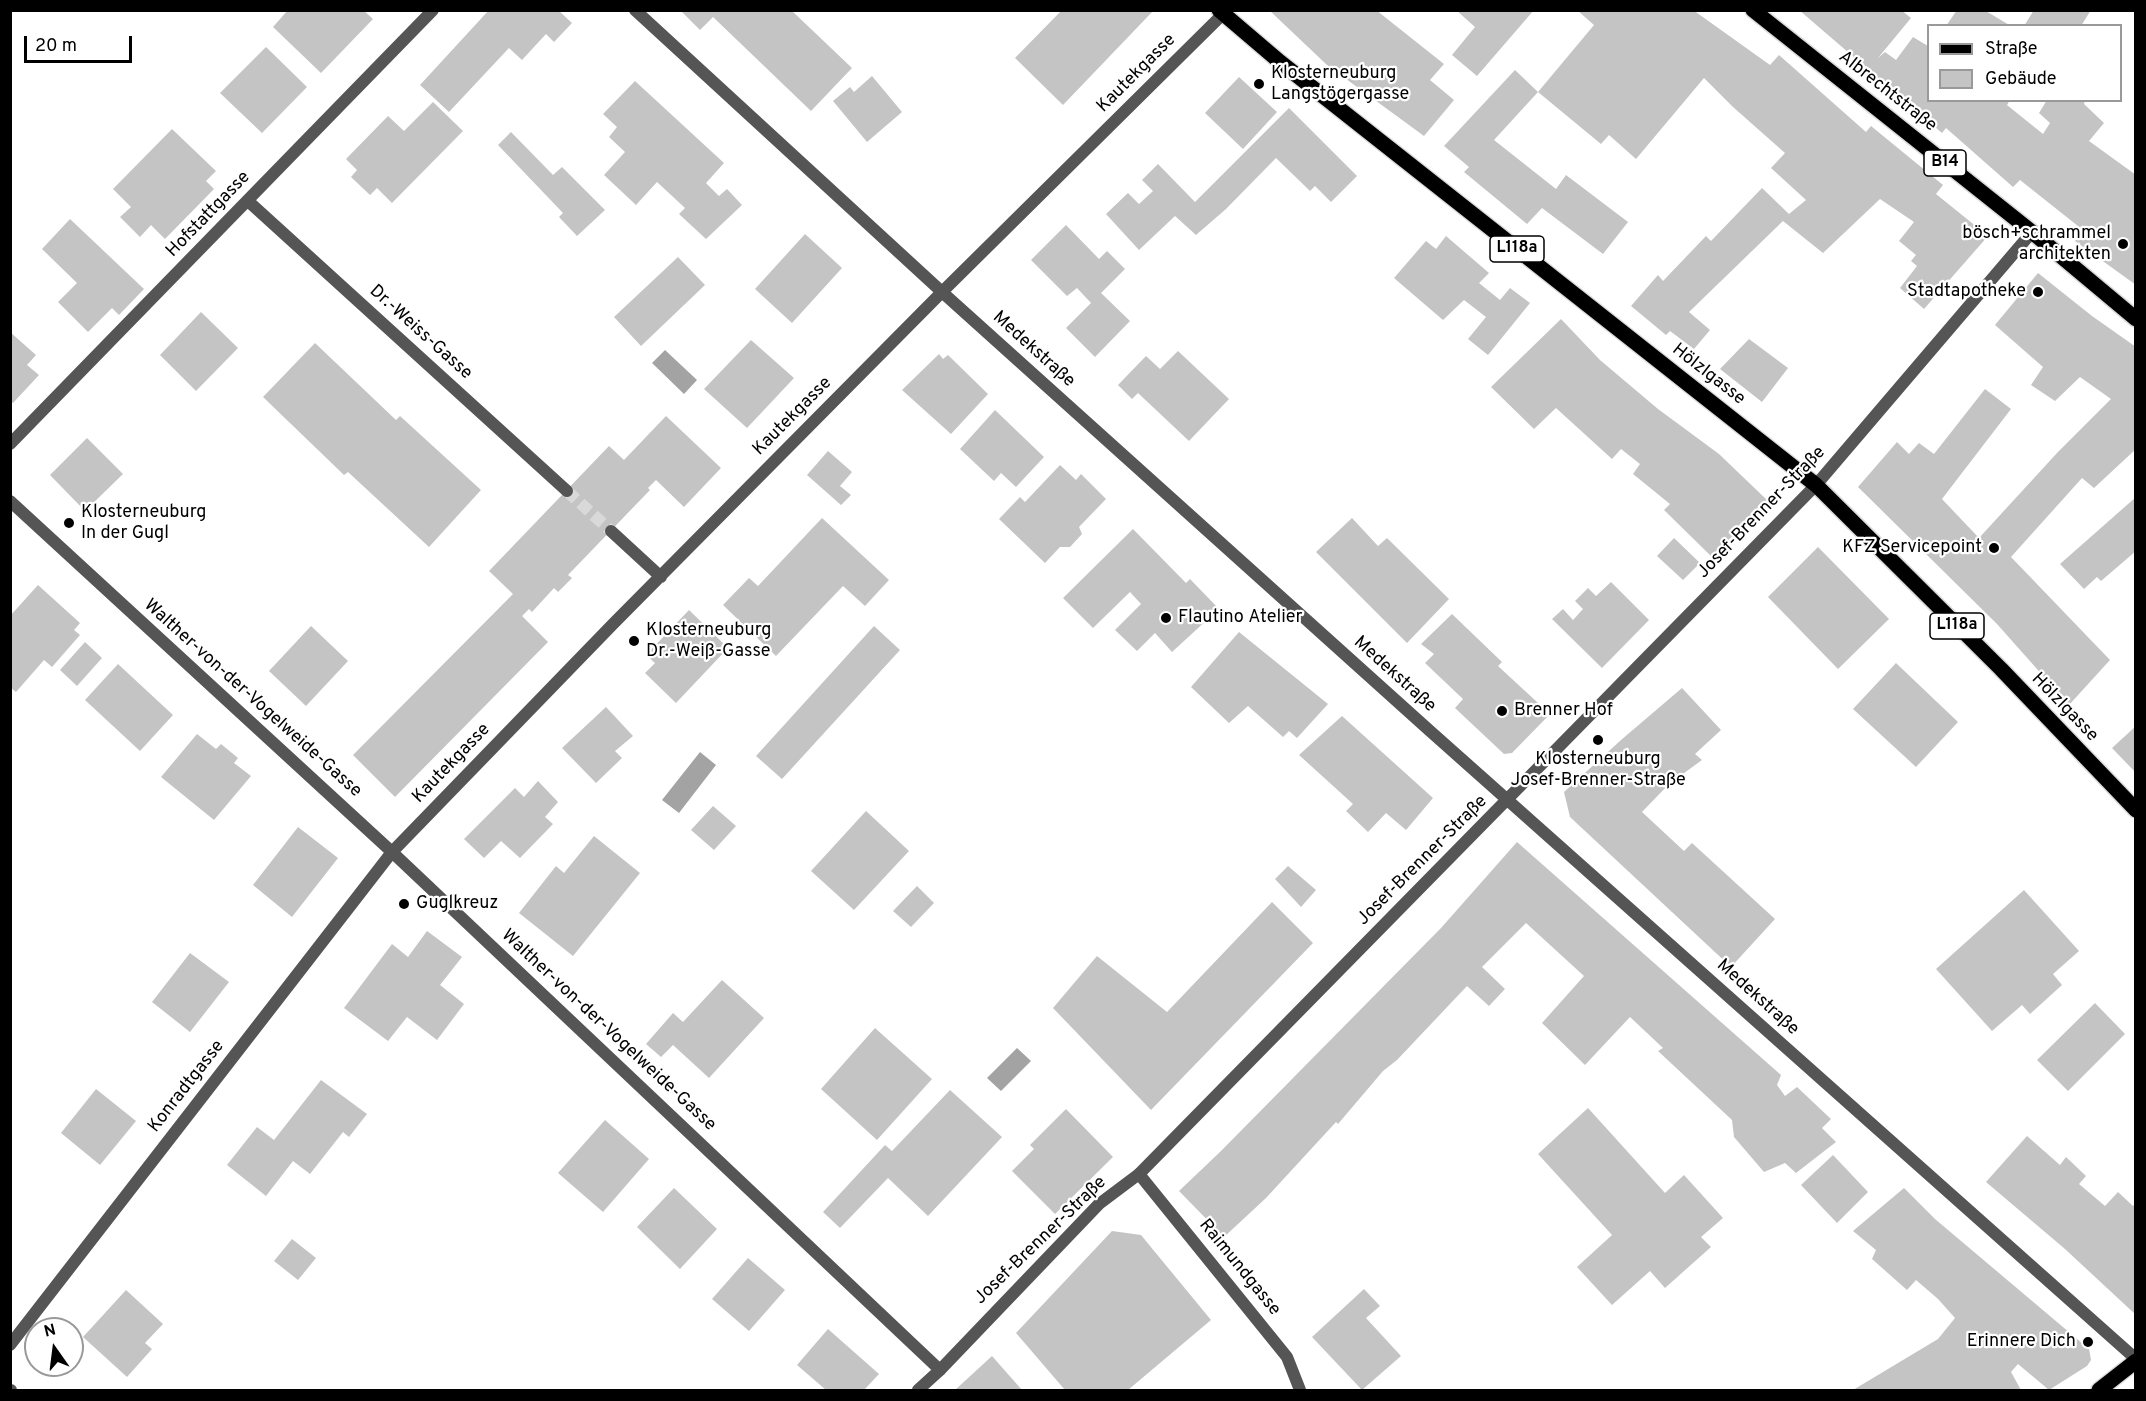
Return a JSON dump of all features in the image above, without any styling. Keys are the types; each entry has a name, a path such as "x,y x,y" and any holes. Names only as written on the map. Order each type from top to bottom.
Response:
{"main road":[{"name":"Albrechtstraße","path":"1753,10 2032,232 2136,319"},
{"name":"Hölzlgasse","path":"1224,12 1280,62 1816,486 2001,669 2136,810"},
{"path":"2102,1389 2136,1360"}],"street":[{"name":"Hofstattgasse","path":"10,444 433,10"},
{"name":"Medekstraße","path":"635,10 942,292 2136,1360"},
{"name":"Kautekgasse","path":"392,852 942,292 1224,12"},
{"name":"Dr.-Weiss-Gasse","path":"249,201 567,491"},
{"name":"Josef-Brenner-Straße","path":"918,1390 940,1370 1099,1204 1139,1174 1816,486 2032,232"},
{"name":"Walther-von-der-Vogelweide-Gasse","path":"10,501 392,852 940,1370"},
{"path":"610,531 661,577"},
{"name":"Konradtgasse","path":"10,1345 392,852"},
{"name":"Raimundgasse","path":"1139,1174 1287,1357 1300,1390"}],"shaded area":[{"path":"665,350 697,380 684,394 652,363"},
{"path":"700,752 716,765 679,813 662,800"},
{"path":"1017,1048 1031,1061 1001,1091 987,1078"}],"building":[{"path":"288,10 363,10 373,19 321,73 273,27"},
{"path":"489,10 558,10 572,23 554,42 546,34 522,60 509,48 449,112 420,85"},
{"path":"680,10 791,10 852,68 811,111 713,17 700,30"},
{"path":"1062,10 1154,10 1063,105 1015,58"},
{"path":"1269,10 1376,10 1444,64 1430,80 1454,100 1424,136 1327,65"},
{"path":"1456,10 1534,10 1477,76 1452,55 1475,27"},
{"path":"1577,10 1693,10 1770,65 1779,55 1866,132 1871,126 1943,185 1936,194 1988,236 1924,309 1900,288 1917,266 1911,261 1916,255 1899,241 1914,222 1880,199 1823,253 1783,221 1689,312 1710,330 1694,349 1670,331 1666,335 1631,306 1658,275 1663,281 1706,236 1711,241 1762,188 1789,214 1806,200 1771,168 1785,153 1704,78 1636,159 1609,135 1601,144 1538,92 1594,25"},
{"path":"1799,10 1901,10 1911,18 1878,58 1885,52 1896,60 1913,37 1927,45 1927,102 2009,102 2007,105 2043,134 2050,123 2039,113 2046,102 2084,102 2104,123 2089,141 2136,175 2136,285 2075,241 2083,230 2020,180 2013,187 1946,128 1942,133"},
{"path":"1957,10 1984,10 2008,24 1947,24"},
{"path":"2034,10 2091,10 2082,24 2025,24"},
{"path":"266,47 307,87 262,133 220,93"},
{"path":"1515,70 1538,92 1494,140 1556,189 1566,175 1628,222 1603,254 1542,208 1527,224 1464,172 1469,167 1444,146"},
{"path":"872,76 902,112 867,142 833,101 850,87 854,92"},
{"path":"1239,77 1277,112 1243,149 1205,113"},
{"path":"635,81 724,163 706,183 719,196 727,189 742,205 706,239 679,214 685,208 657,182 636,205 604,175 625,152 609,137 617,127 603,114"},
{"path":"433,102 463,131 392,203 377,188 370,195 351,177 357,170 346,159 388,116 404,131"},
{"path":"1289,108 1357,176 1331,202 1315,186 1310,191 1276,158 1226,209 1196,235 1175,216 1139,250 1106,214 1128,193 1139,204 1153,191 1142,180 1158,164 1195,202"},
{"path":"172,129 216,171 206,181 214,189 165,239 151,225 140,237 120,217 131,207 113,189"},
{"path":"511,132 553,175 562,167 605,210 577,236 559,217 563,213 498,145"},
{"path":"70,219 144,289 119,315 112,308 88,332 58,302 77,283 42,249"},
{"path":"1066,225 1099,259 1107,251 1125,269 1101,293 1130,321 1095,357 1066,328 1091,303 1077,288 1067,296 1031,260"},
{"path":"805,234 842,268 792,323 755,289"},
{"path":"1446,236 1489,273 1479,283 1500,300 1510,288 1530,303 1488,355 1468,339 1486,317 1464,300 1443,320 1394,278 1426,241 1436,249"},
{"path":"678,257 705,285 641,346 614,317"},
{"path":"2038,273 2136,347 2136,449 2094,488 2082,478 2011,557 2110,660 2069,705 1997,624 1858,487 1897,442 1909,454 1919,443 1934,454 1985,389 2011,409 1942,499 1979,538 2057,453 2111,399 2080,377 2055,401 2031,385 2043,367 1995,325"},
{"path":"201,312 238,348 196,391 160,355"},
{"path":"1561,319 1600,360 1658,409 1719,454 1767,500 1712,557 1664,510 1670,504 1633,474 1640,464 1621,449 1612,459 1556,408 1534,429 1491,387"},
{"path":"10,332 36,355 27,365 39,375 13,403 10,401"},
{"path":"1749,339 1788,368 1762,402 1720,369"},
{"path":"751,340 794,378 747,428 704,389"},
{"path":"315,343 396,420 400,416 481,490 429,547 348,472 344,475 263,397"},
{"path":"1178,351 1229,399 1189,441 1138,393 1132,399 1118,385 1146,356 1160,369"},
{"path":"939,354 943,359 948,355 988,394 951,434 902,390"},
{"path":"995,410 1044,457 1016,487 1001,473 994,481 960,449"},
{"path":"666,416 721,468 684,507 656,480 648,488 650,490 568,575 572,578 558,592 554,588 532,612 529,609 522,616 548,642 395,797 353,755 513,594 489,571 609,446 624,460"},
{"path":"87,438 123,474 85,511 50,475"},
{"path":"828,451 852,472 840,486 851,495 841,505 807,475"},
{"path":"1060,465 1076,480 1081,474 1106,499 1079,527 1082,534 1070,547 1060,547 1045,563 999,519 1020,497 1025,502"},
{"path":"2136,497 2136,551 2101,581 2097,577 2084,589 2060,564"},
{"path":"822,518 889,580 865,606 843,586 776,656 723,605 749,578 758,586"},
{"path":"1352,518 1378,546 1387,538 1449,599 1407,643 1316,552"},
{"path":"1133,529 1186,583 1190,579 1219,609 1172,652 1155,633 1137,651 1115,630 1141,604 1130,592 1093,628 1063,598"},
{"path":"1674,538 1700,563 1683,580 1657,556"},
{"path":"1818,547 1889,619 1838,669 1768,597"},
{"path":"1611,582 1649,620 1602,668 1552,619 1563,609 1573,620 1583,609 1575,601 1588,588 1596,596"},
{"path":"38,585 80,623 74,630 80,635 52,667 44,660 16,692 10,687 10,616"},
{"path":"689,610 728,648 676,703 645,673 655,663 646,655"},
{"path":"1452,614 1502,662 1498,666 1550,714 1512,753 1504,754 1455,708 1463,699 1425,663 1434,654 1421,644"},
{"path":"311,626 348,661 306,706 269,671"},
{"path":"874,626 900,650 782,779 756,756"},
{"path":"1239,632 1328,704 1297,738 1289,731 1283,737 1248,706 1229,723 1191,687"},
{"path":"85,642 102,658 77,686 60,670"},
{"path":"1896,663 1958,722 1916,767 1853,709"},
{"path":"118,664 173,715 140,751 85,700"},
{"path":"1682,688 1721,730 1695,754 1702,760 1669,784 1642,812 1684,851 1692,843 1775,919 1731,967 1570,817 1564,792"},
{"path":"606,707 633,736 615,751 622,758 596,783 562,748"},
{"path":"1342,716 1433,798 1406,830 1386,813 1368,832 1346,811 1353,804 1299,755"},
{"path":"2136,726 2136,773 2112,748"},
{"path":"197,734 216,749 221,744 238,758 234,763 251,776 214,820 161,777"},
{"path":"538,781 558,802 545,817 553,824 520,858 501,841 484,858 464,839 515,788 524,797"},
{"path":"713,806 736,826 714,850 691,830"},
{"path":"866,811 909,851 854,910 811,871"},
{"path":"298,827 338,858 292,917 253,885"},
{"path":"594,836 640,873 573,956 519,913 556,866 564,873"},
{"path":"1517,842 1781,1075 1777,1085 1785,1096 1797,1087 1831,1119 1822,1128 1836,1142 1796,1173 1785,1163 1764,1172 1734,1137 1732,1120 1658,1051 1663,1048 1630,1017 1585,1065 1542,1023 1584,976 1526,923 1482,967 1505,989 1489,1006 1467,986 1397,1060 1383,1071 1338,1124 1336,1122 1266,1198 1224,1237 1179,1191 1441,928"},
{"path":"1288,866 1316,890 1301,907 1275,879"},
{"path":"917,886 934,903 911,927 893,911"},
{"path":"2024,890 2079,951 2053,974 2062,985 2030,1014 2022,1005 1992,1031 1936,969"},
{"path":"1272,902 1313,943 1151,1110 1053,1008 1097,956 1167,1012"},
{"path":"427,931 462,957 440,985 464,1004 437,1040 407,1017 388,1041 344,1008 392,944 408,957"},
{"path":"190,953 229,982 190,1032 152,1002"},
{"path":"722,980 764,1018 709,1078 673,1045 661,1057 646,1044 673,1013 683,1022"},
{"path":"2095,1003 2125,1034 2068,1091 2037,1060"},
{"path":"875,1028 932,1079 877,1140 821,1089"},
{"path":"321,1080 367,1114 349,1137 343,1132 310,1174 293,1161 266,1196 227,1165 257,1127 274,1140"},
{"path":"96,1089 136,1121 100,1165 61,1133"},
{"path":"950,1090 1002,1137 928,1216 888,1178 840,1228 823,1212 885,1145 892,1151"},
{"path":"1588,1108 1665,1193 1684,1175 1723,1218 1701,1237 1711,1247 1665,1288 1650,1271 1612,1305 1577,1267 1612,1235 1538,1154"},
{"path":"1066,1109 1113,1157 1055,1214 1012,1171 1034,1149 1030,1145"},
{"path":"605,1120 649,1159 603,1212 558,1173"},
{"path":"2027,1136 2060,1165 2066,1157 2086,1176 2079,1184 2105,1206 2118,1192 2133,1206 2136,1203 2136,1315 2065,1249 1986,1182"},
{"path":"1833,1155 1868,1192 1837,1223 1801,1185"},
{"path":"674,1188 717,1229 680,1269 637,1227"},
{"path":"1904,1188 1935,1219 2089,1349 2091,1360 2087,1366 2049,1390 2018,1364 2011,1372 2021,1390 1853,1390 1938,1339 1955,1318 1916,1280 1907,1290 1872,1259 1876,1250 1853,1231"},
{"path":"1112,1231 1141,1235 1211,1320 1128,1390 1065,1390 1016,1333"},
{"path":"292,1239 316,1258 298,1280 274,1261"},
{"path":"748,1258 785,1290 749,1331 712,1299"},
{"path":"1364,1289 1380,1306 1366,1318 1401,1356 1362,1390 1312,1337"},
{"path":"126,1290 163,1324 145,1343 152,1349 127,1377 84,1336"},
{"path":"828,1329 879,1374 864,1390 826,1390 797,1365"},
{"path":"992,1356 1022,1390 955,1390"}],"tunnel":[{"path":"567,491 611,531"}],"place":[{"name":"Klosterneuburg Langstögergasse","path":"1259,84"},
{"name":"bösch+schrammel architekten","path":"2123,244"},
{"name":"Stadtapotheke","path":"2038,292"},
{"name":"Klosterneuburg In der Gugl","path":"69,523"},
{"name":"KFZ Servicepoint","path":"1994,548"},
{"name":"Flautino Atelier","path":"1166,618"},
{"name":"Klosterneuburg Dr.-Weiß-Gasse","path":"634,641"},
{"name":"Brenner Hof","path":"1502,711"},
{"name":"Klosterneuburg Josef-Brenner-Straße","path":"1598,740"},
{"name":"Guglkreuz","path":"404,904"},
{"name":"Erinnere Dich","path":"2088,1342"}]}
